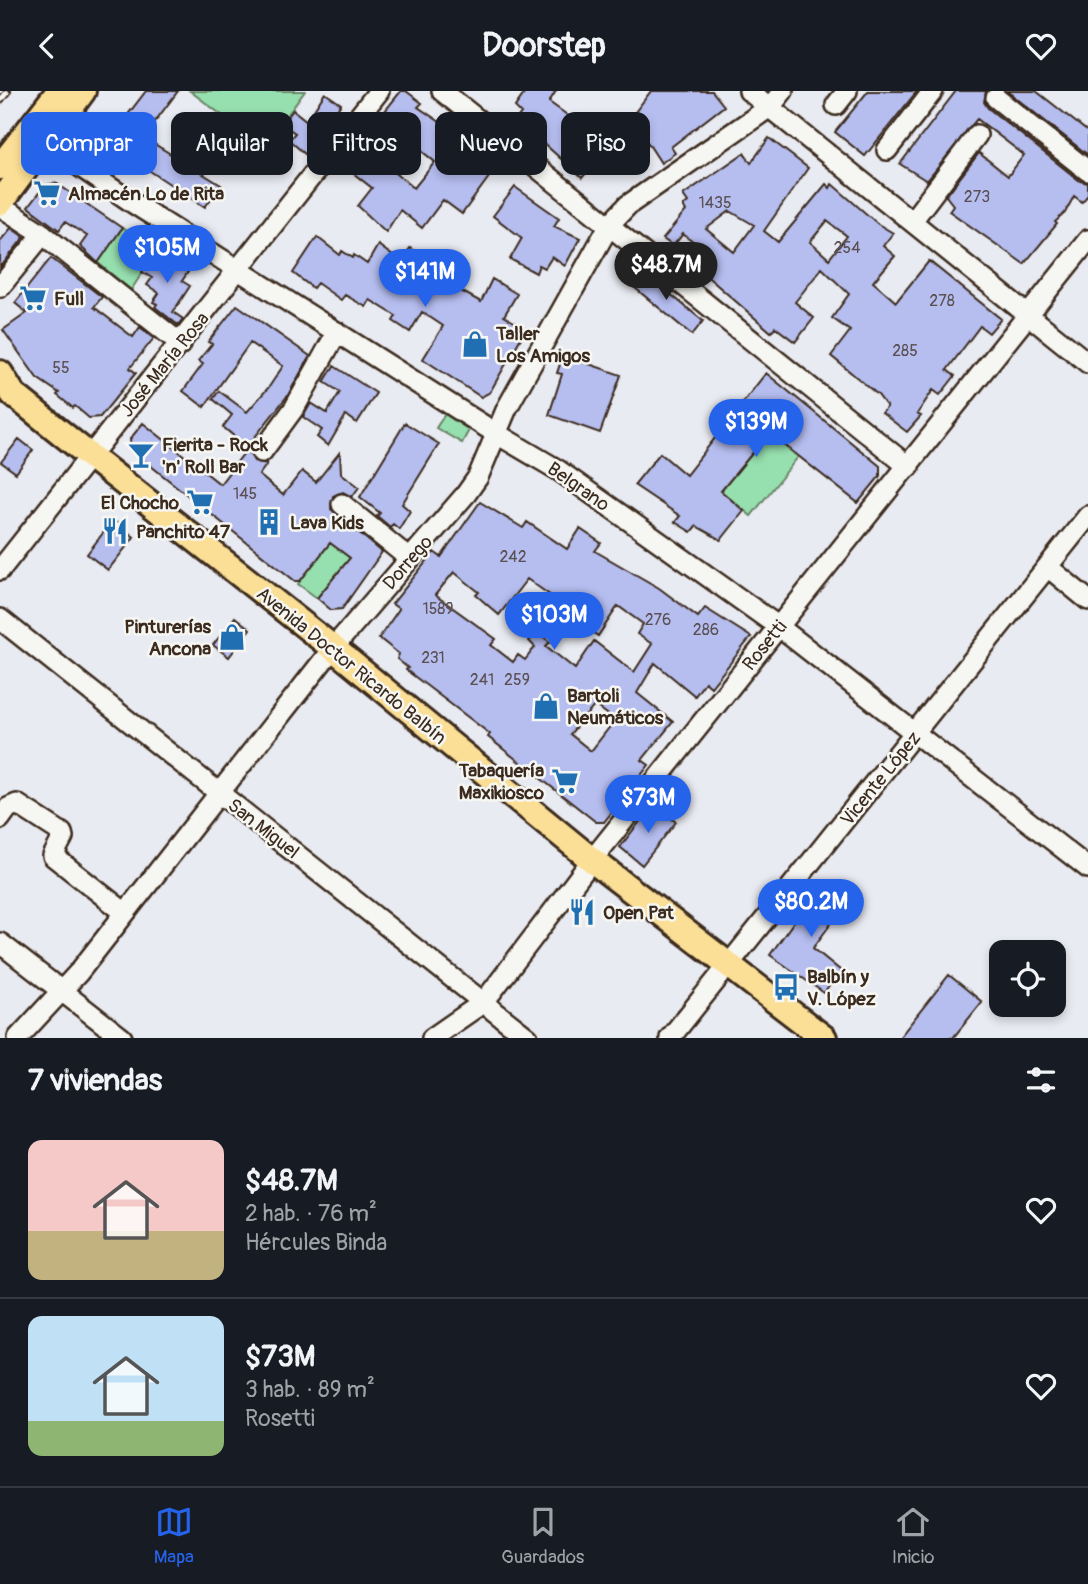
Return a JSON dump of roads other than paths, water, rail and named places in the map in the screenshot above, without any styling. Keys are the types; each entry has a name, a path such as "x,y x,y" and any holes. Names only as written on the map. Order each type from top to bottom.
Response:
{"main road":[{"path":"0,167 59,91"},
{"path":"67,112 83,91"},
{"path":"0,205 21,175"},
{"name":"Avenida Doctor Ricardo Balbín","path":"0,373 7,392 333,648 592,860 824,1038"}],"street":[{"name":"José María Rosa","path":"0,570 379,91"},
{"path":"442,91 909,467"},
{"path":"749,91 1088,363"},
{"name":"Dorrego","path":"18,1038 79,972 333,648 466,494 478,477 507,408 610,224 628,205 770,107 783,91"},
{"path":"887,150 933,91"},
{"path":"996,98 1088,171"},
{"path":"912,221 977,135"},
{"name":"Belgrano","path":"92,175 497,434 558,470 779,627 1088,868"},
{"path":"0,205 43,235 181,344"},
{"path":"0,287 43,235"},
{"name":"Rosetti","path":"432,1038 484,1002 592,860 1030,316 1088,240"},
{"path":"262,452 295,407 337,332"},
{"path":"342,504 410,559"},
{"name":"Vicente López","path":"670,1038 1088,516"},
{"path":"1049,568 1088,600"},
{"name":"San Miguel","path":"0,619 528,1038"},
{"path":"0,819 8,808 17,804 62,833 63,837 53,856 124,912"},
{"path":"0,943 122,1038"}],"railway":[{"path":"0,101 8,91"}],"place":[{"name":"Almacén Lo de Rita","path":"47,193"},
{"name":"Full","path":"33,298"},
{"name":"Taller Los Amigos","path":"475,344"},
{"name":"Fierita - Rock 'n' Roll Bar","path":"141,455"},
{"name":"El Chocho","path":"200,502"},
{"name":"Lava Kids","path":"269,522"},
{"name":"Panchito 47","path":"115,531"},
{"name":"Pinturerías Ancona","path":"232,637"},
{"name":"Bartoli Neumáticos","path":"546,706"},
{"name":"Tabaquería Maxikiosco","path":"565,781"},
{"name":"Open Pat","path":"582,912"},
{"name":"Balbín y V. López","path":"786,987"}]}
